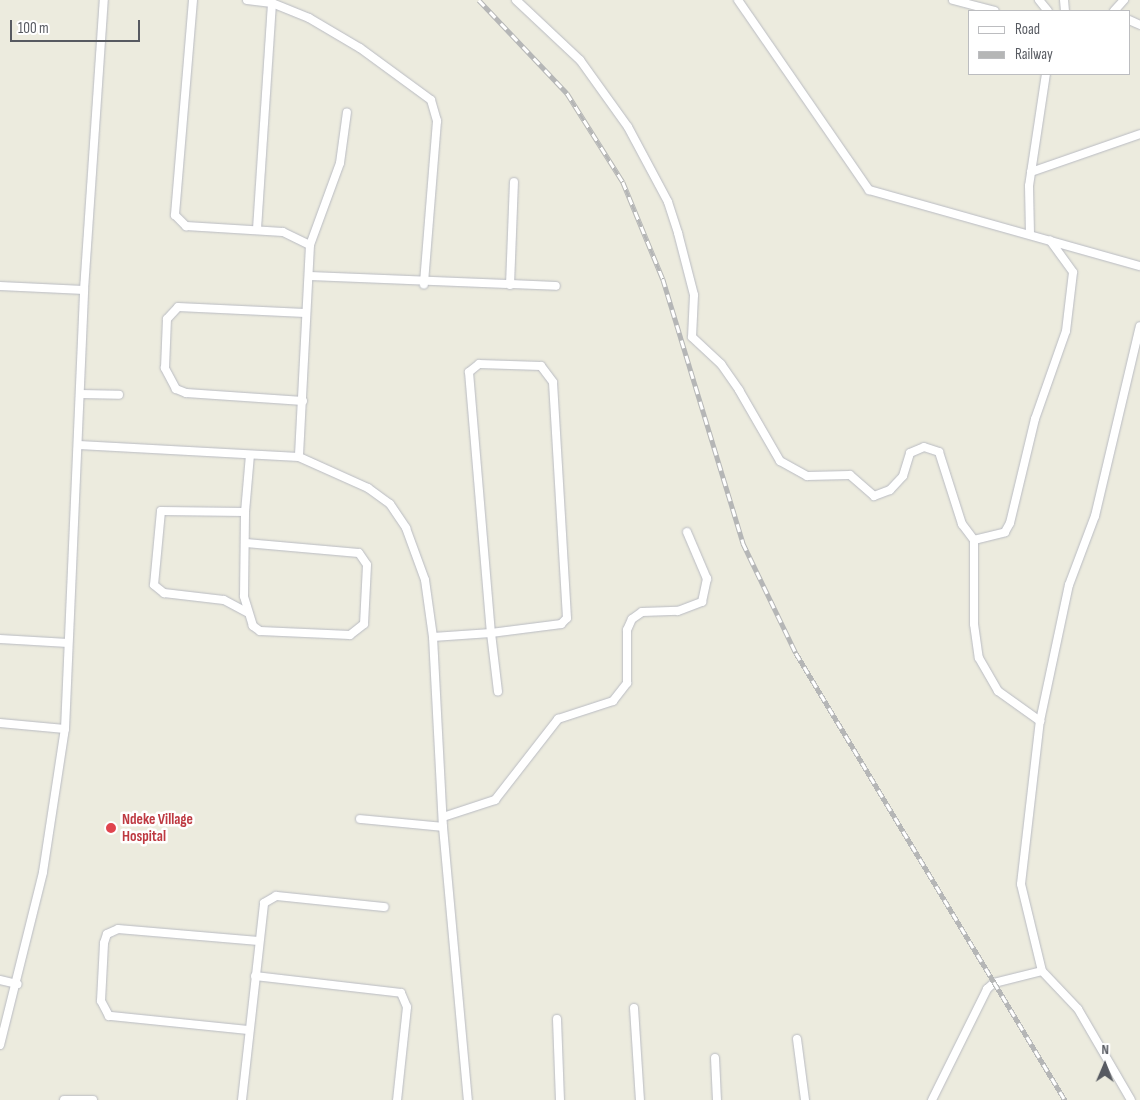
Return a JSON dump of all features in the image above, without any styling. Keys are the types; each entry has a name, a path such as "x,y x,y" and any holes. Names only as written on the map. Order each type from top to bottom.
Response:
{"street":[{"path":"0,1045 18,984 43,872 65,729 79,446 84,290 104,0"},
{"path":"193,0 175,215 186,226 257,229 297,236 310,245"},
{"path":"247,0 272,3 309,18 360,48 431,100 437,110 424,284"},
{"path":"516,0 580,60 628,127 668,202 678,233 694,295 692,337 721,364 740,390 780,461 807,476 850,475 874,496 890,490 903,476 910,454 924,447 939,452 962,524 974,540 974,624 979,658 998,691 1040,721"},
{"path":"738,0 869,190 1140,266"},
{"path":"953,0 991,10"},
{"path":"1039,0 1047,10"},
{"path":"1115,10 1124,0"},
{"path":"257,229 272,3"},
{"path":"1030,234 1031,172 1046,75"},
{"path":"299,457 303,401 305,313 310,276 310,245 340,163 348,112"},
{"path":"1031,172 1140,134"},
{"path":"510,285 514,182"},
{"path":"974,540 1006,532 1010,523 1036,419 1066,331 1073,272 1050,240"},
{"path":"310,276 424,284 556,286"},
{"path":"0,286 84,290"},
{"path":"303,401 186,393 176,389 165,368 167,319 178,307 305,313"},
{"path":"1131,1100 1078,1009 1042,971 1021,884 1040,721 1069,585 1095,516 1140,326"},
{"path":"433,637 491,633 561,624 569,609 553,382 541,366 530,363 479,364 469,372 491,633 498,692"},
{"path":"80,394 119,395"},
{"path":"79,446 299,457 345,474 390,504 419,557 433,637 443,827 468,1100"},
{"path":"246,543 358,553 367,565 364,624 350,635 260,631 247,612 244,596 245,512 250,455"},
{"path":"244,596 224,600 158,591 154,585 157,518 170,509 245,512"},
{"path":"443,817 494,800 558,719 613,701 627,683 632,619 642,612 678,611 702,602 707,579 687,532"},
{"path":"224,600 247,612"},
{"path":"0,639 68,643"},
{"path":"0,723 65,729"},
{"path":"360,819 443,827"},
{"path":"242,1100 258,940 269,898 384,907"},
{"path":"248,1030 109,1016 101,1001 104,943 107,934 118,929 258,940"},
{"path":"932,1100 987,989 994,983 1042,971"},
{"path":"255,976 402,993 407,1007 397,1100"},
{"path":"0,980 18,984"},
{"path":"634,1008 640,1100"},
{"path":"557,1019 560,1100"},
{"path":"798,1040 805,1100"},
{"path":"715,1058 717,1100"},
{"path":"64,1100 93,1100"}],"railway":[{"path":"479,0 567,93 623,182 663,279 743,543 796,653 1065,1100"}],"place":[{"name":"Ndeke Village Hospital","path":"111,828"}]}
